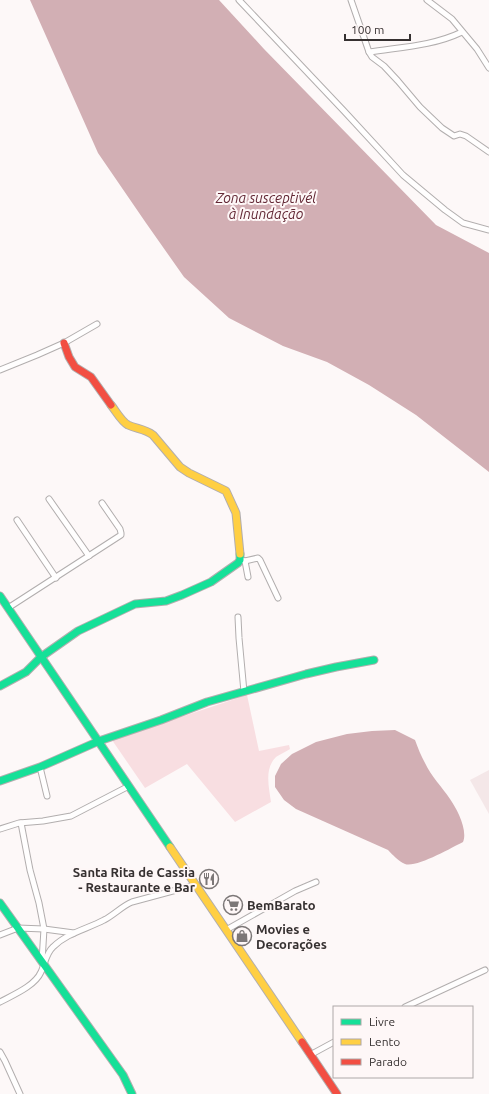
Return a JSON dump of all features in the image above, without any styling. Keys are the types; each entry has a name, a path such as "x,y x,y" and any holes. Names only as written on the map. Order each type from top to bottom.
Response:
{"street":[{"path":"239,0 403,175 463,223 489,230"},
{"path":"350,0 372,57 384,66 414,101 442,128 454,136 460,134 466,136 489,152"},
{"path":"427,0 452,19 477,48 489,68"},
{"path":"369,52 423,45 450,38 462,32"},
{"path":"0,370 64,344 97,324"},
{"path":"64,344 73,366 94,379 123,421 128,425 148,431 153,435 180,467 189,473 226,490 236,513 240,556 248,577"},
{"path":"49,499 89,556"},
{"path":"8,608 121,535 122,532 102,503"},
{"path":"18,520 56,578"},
{"path":"0,686 26,672 41,657 75,633 121,610 140,603 166,601 182,595 211,582 242,561 258,558 260,560 278,598"},
{"path":"0,596 337,1094"},
{"path":"238,617 244,692"},
{"path":"0,781 40,767 99,741 161,720 207,702 328,668 374,660"},
{"path":"40,767 47,796"},
{"path":"0,829 21,823 71,816 130,786"},
{"path":"0,1002 33,983 41,973 43,963 44,929 40,903 30,870 21,823"},
{"path":"226,930 295,891 316,882"},
{"path":"43,963 52,947 74,933 104,920 128,904 196,885"},
{"path":"0,903 123,1075 132,1094"},
{"path":"0,935 18,928 44,929 74,933"},
{"path":"407,1006 485,970"},
{"path":"310,1055 333,1043"},
{"path":"0,1052 20,1094"}],"shaded area":[{"path":"247,695 259,751 289,745 290,749 276,757 270,767 268,778 271,802 235,822 187,764 145,788 112,740"},
{"path":"489,770 489,814 470,780"}],"water":[{"name":"Zona susceptivél à Inundação","path":"30,0 219,0 264,49 436,225 489,253 489,472 416,415 369,385 327,362 283,346 229,318 184,277 98,153"},
{"path":"395,730 415,740 427,768 456,808 464,832 463,842 434,857 410,864 405,864 400,861 388,850 296,809 284,800 275,787 275,776 281,764 292,754 316,742 347,734"}],"traffic: fast":[{"path":"0,686 26,672 41,657 78,631 135,604 166,601 211,582 238,563 240,560 240,554"},
{"path":"0,596 170,847"},
{"path":"0,781 40,767 99,741 161,720 207,702 306,674 374,660"},
{"path":"0,903 123,1075 132,1094"}],"traffic: slow":[{"path":"111,405 125,423 147,431 153,435 180,467 226,491 236,513 240,554"},
{"path":"170,847 302,1042"}],"traffic: jam":[{"path":"64,343 69,357 75,367 91,377 111,405"},
{"path":"302,1042 337,1094"}],"place":[{"name":"Santa Rita de Cassia - Restaurante e Bar","path":"209,879"},
{"name":"BemBarato","path":"233,905"},
{"name":"Movies e Decorações","path":"242,936"}]}
